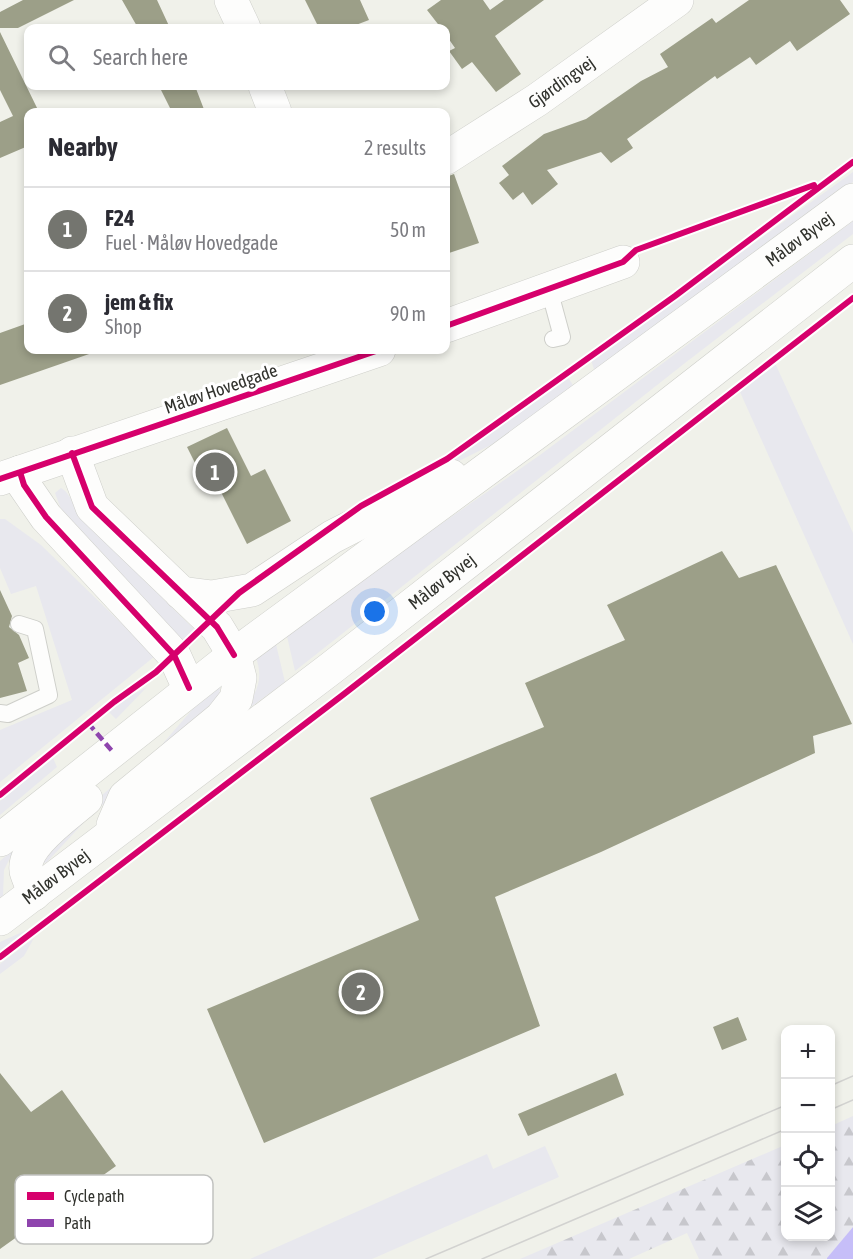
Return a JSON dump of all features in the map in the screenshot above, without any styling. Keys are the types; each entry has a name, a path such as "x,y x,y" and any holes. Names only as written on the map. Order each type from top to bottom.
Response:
{"main road":[{"path":"231,0 242,24"},
{"name":"Gjørdingvej","path":"450,155 537,100 675,0"},
{"path":"267,90 273,108"},
{"name":"Måløv Byvej","path":"0,840 234,654 853,200"},
{"name":"Måløv Byvej","path":"0,919 106,841 853,261"},
{"path":"450,325 623,262"},
{"name":"Måløv Hovedgade","path":"10,475 150,429 360,354"},
{"path":"181,593 212,597 252,590 332,537 533,435"},
{"path":"72,453 92,507 217,627 234,654 240,678 236,699 221,718 125,797 106,841"},
{"name":"Måløv Hovedgade","path":"10,475 24,485 46,517 174,655 189,688"},
{"path":"34,894 26,869 29,855 39,839 129,762 160,712"}],"lane":[{"path":"549,289 562,337 554,339"},
{"path":"0,713 8,714 49,694 34,629 19,624"}],"green space":[{"path":"853,172 853,182 595,372 591,360"},
{"path":"853,221 853,234 685,363 295,671 286,632 540,455"},
{"path":"775,363 853,533 853,644 740,392"},
{"path":"568,377 574,387 495,443 449,466 448,463"},
{"path":"61,488 83,520 195,630 181,645 62,512 55,493"},
{"path":"0,519 5,519 41,545 155,656 0,782 0,730 72,700 36,586 11,594 0,568"},
{"path":"275,640 285,682 232,721 251,699 258,684 259,675 255,655"},
{"path":"220,686 219,700 88,818 47,862 42,864 40,855 96,800 159,748 203,697"},
{"path":"147,687 116,719 109,712 121,701"},
{"path":"53,758 57,767 0,815 0,801"},
{"path":"15,848 4,870 3,896 0,897 0,861"},
{"path":"29,929 0,952 0,942"},
{"path":"34,938 24,956 0,974 0,964"},
{"path":"853,1116 853,1227 827,1259 699,1259 687,1233 629,1259 520,1259 781,1147 781,1241 835,1241 835,1124"},
{"path":"545,1146 559,1177 372,1259 250,1259 487,1154 493,1169"}],"shaded area":[{"path":"853,1227 853,1259 827,1259 827,1258"}],"building":[{"path":"23,0 74,0 18,28 0,28 0,12"},
{"path":"122,0 157,0 168,24 136,24"},
{"path":"305,0 360,0 369,20 358,24 317,24"},
{"path":"441,0 483,0 490,10 504,0 544,0 495,36 521,74 496,92 472,62 462,69 450,52 455,48 450,41 450,24 438,24 427,10"},
{"path":"749,0 840,0 850,14 797,51 790,41 756,65 750,57 717,79 715,76 627,139 633,148 611,163 601,152 547,170 558,184 532,205 523,192 513,200 499,183 509,175 502,166 544,134 586,119 641,81 668,67 660,54 712,18 716,23"},
{"path":"0,32 24,81 24,90 28,90 37,108 24,108 24,148 0,158 0,122 13,116 0,90"},
{"path":"161,90 197,90 203,108 170,108"},
{"path":"454,174 479,243 450,253 450,176"},
{"path":"24,324 24,354 89,354 0,385 0,333"},
{"path":"227,428 251,476 265,469 291,521 247,544 219,488 210,493 187,447"},
{"path":"722,551 739,578 776,565 852,724 813,736 815,753 601,852 495,897 540,1026 264,1143 207,1009 419,920 370,798 544,727 525,683 625,640 607,605"},
{"path":"0,590 12,616 9,627 19,635 29,658 18,663 27,691 0,698"},
{"path":"738,1017 747,1040 722,1050 713,1027"},
{"path":"0,1073 31,1112 62,1090 116,1166 103,1175 15,1175 15,1238 0,1249"},
{"path":"616,1073 624,1095 528,1136 518,1114"}],"tram line":[{"path":"835,1084 853,1076"},
{"path":"835,1108 853,1100"},
{"path":"426,1259 781,1107"},
{"path":"482,1259 781,1131"}],"marked path":[{"path":"88,723 112,751"}],"cycle path":[{"path":"0,795 114,702 156,672 239,593 361,506 447,459 675,296 853,162"},
{"path":"450,325 623,262 636,250 814,185"},
{"path":"0,957 344,694 853,298"},
{"path":"0,479 367,354"},
{"path":"72,453 92,507 217,627 234,655"},
{"path":"20,472 24,485 46,517 174,655 189,688"}],"place":[{"name":"F24","path":"215,472"},
{"name":"jem & fix","path":"361,992"}]}
